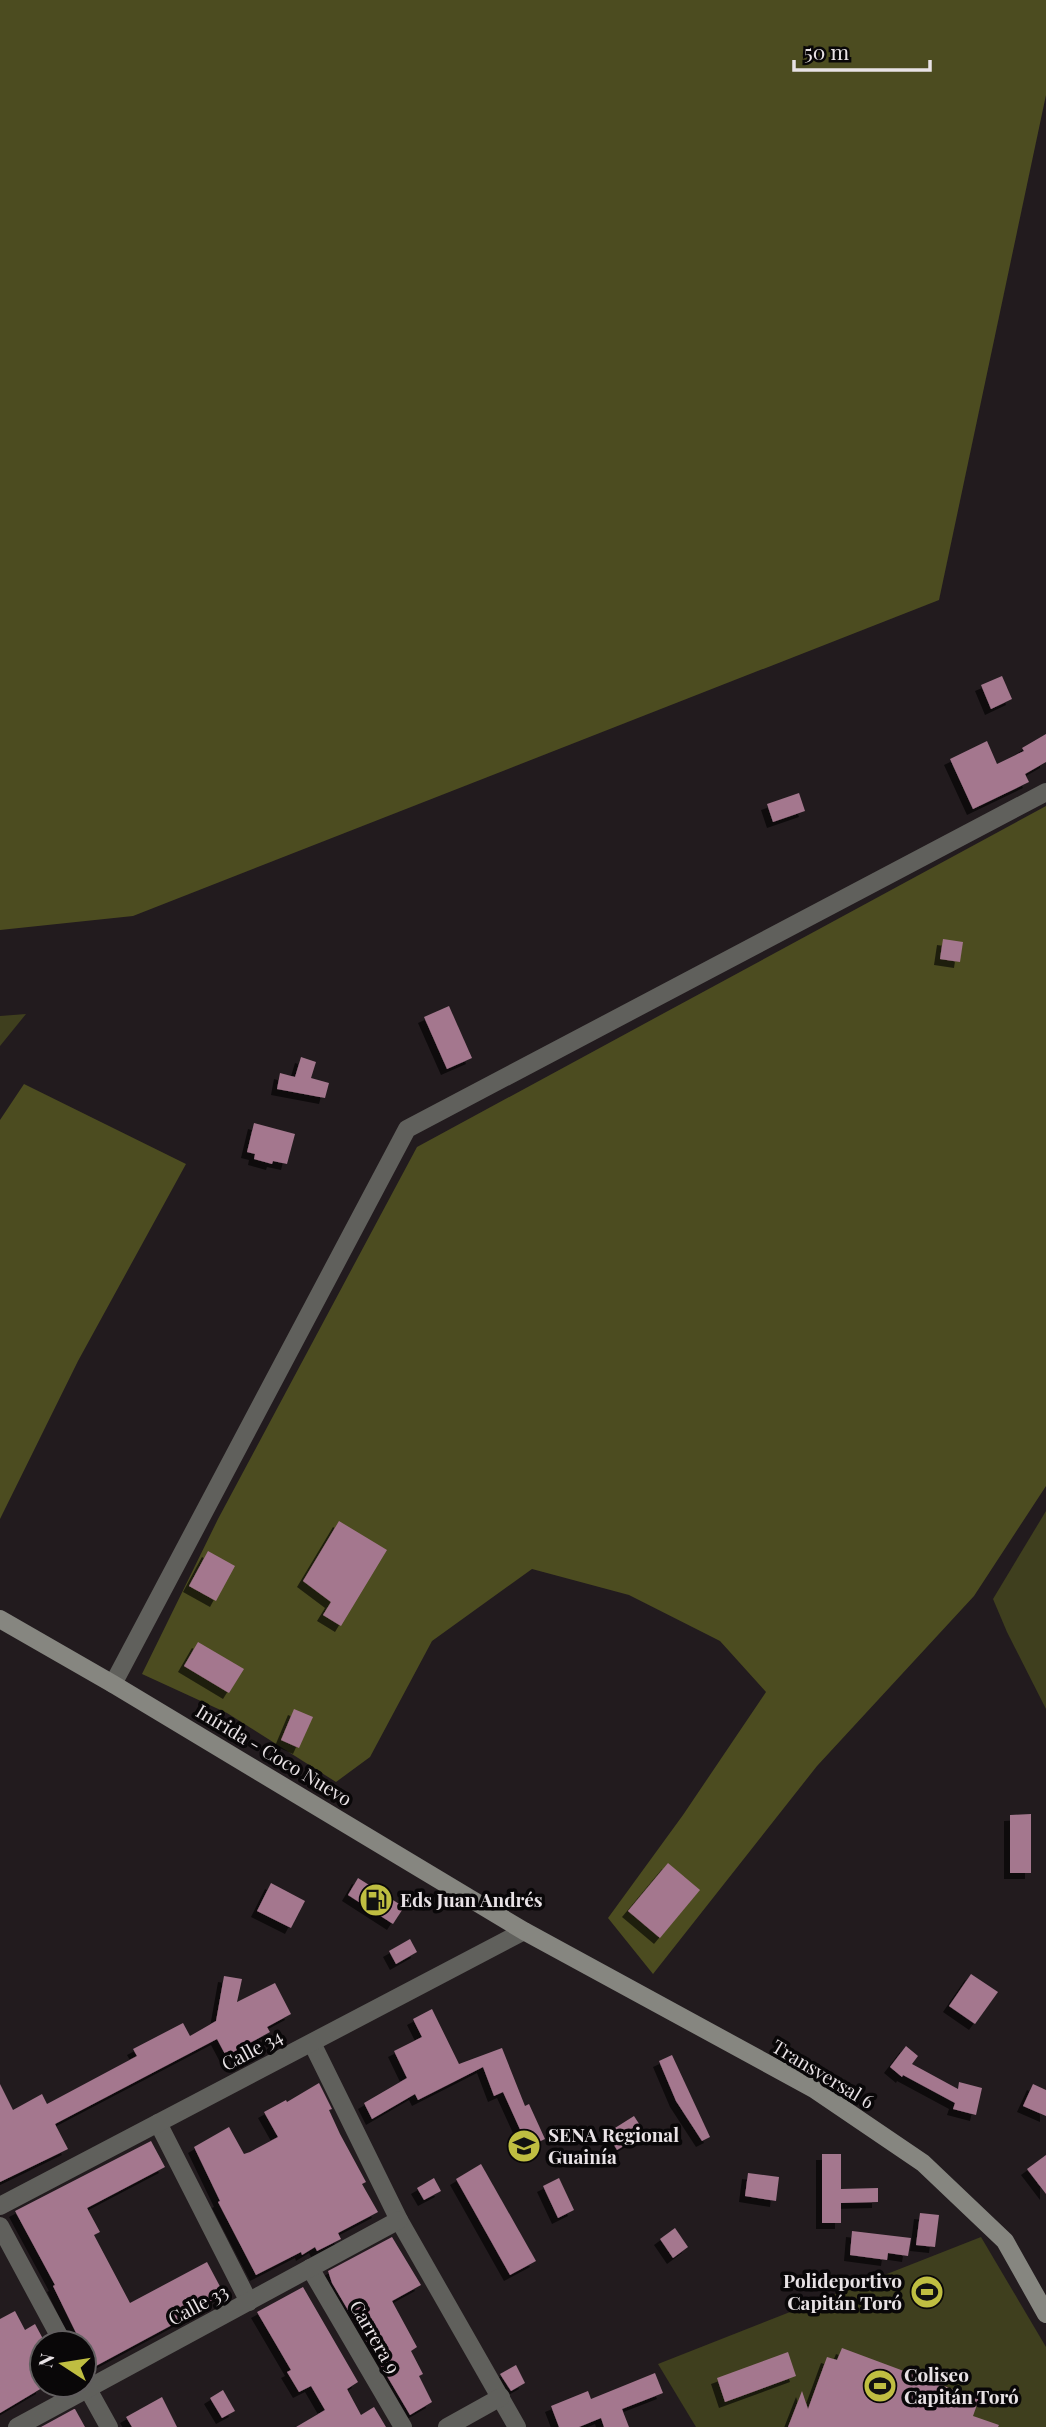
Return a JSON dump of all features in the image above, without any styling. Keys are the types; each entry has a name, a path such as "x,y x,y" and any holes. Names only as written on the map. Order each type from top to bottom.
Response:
{"street":[{"path":"113,1684 407,1129 1046,792"},
{"name":"Inírida - Coco Nuevo","path":"0,1619 524,1931"},
{"name":"Calle 34","path":"0,2206 524,1931"},
{"name":"Transversal 6","path":"524,1931 814,2089 923,2163 1006,2241 1046,2314"},
{"path":"312,2043 399,2220 517,2427"},
{"path":"158,2123 248,2302"},
{"name":"Calle 33","path":"98,2380 399,2220"},
{"path":"0,2226 55,2329"},
{"name":"Carrera 9","path":"310,2268 403,2427"},
{"path":"447,2427 501,2397"},
{"name":"Calle 33","path":"17,2427 64,2399"},
{"path":"93,2399 109,2427"}],"shaded area":[{"path":"0,0 1046,0 1046,95 939,600 133,916 0,930"},
{"path":"1046,806 1046,1486 974,1596 817,1766 653,1974 608,1918 683,1815 766,1692 720,1641 629,1595 532,1569 432,1641 370,1757 336,1782 227,1713 142,1674 218,1519 417,1147"},
{"path":"26,1014 0,1046 0,1016"},
{"path":"24,1084 186,1164 78,1361 0,1519 0,1120"},
{"path":"1046,1511 1046,1709 993,1599"},
{"name":"Polideportivo Capitán Toró","path":"981,2237 1046,2347 1046,2427 696,2427 658,2364"}],"building":[{"path":"1002,676 1012,699 991,709 981,685"},
{"path":"1046,734 1046,762 1025,774 1029,782 973,809 950,759 987,741 997,764 1024,751 1022,748"},
{"path":"799,793 805,811 773,822 767,804"},
{"path":"943,939 963,942 960,962 940,959"},
{"path":"449,1006 472,1058 447,1069 424,1017"},
{"path":"301,1057 316,1062 311,1078 329,1083 325,1098 277,1089 280,1073 295,1077"},
{"path":"254,1123 295,1134 287,1164 273,1161 272,1164 254,1159 255,1154 247,1152"},
{"path":"339,1521 387,1550 341,1626 323,1615 331,1602 303,1581"},
{"path":"208,1551 235,1566 216,1601 189,1586"},
{"path":"198,1642 244,1669 229,1693 184,1666"},
{"path":"294,1709 313,1717 299,1748 281,1740"},
{"path":"1031,1814 1031,1873 1010,1873 1010,1815"},
{"path":"668,1863 700,1890 660,1938 628,1911"},
{"path":"358,1878 404,1907 393,1924 348,1895"},
{"path":"271,1883 305,1901 291,1928 257,1911"},
{"path":"410,1939 417,1952 396,1964 389,1951"},
{"path":"971,1974 998,1992 975,2024 949,2006"},
{"path":"224,1976 242,1979 237,2002 275,1983 291,2014 267,2027 270,2032 226,2056 217,2039 55,2124 68,2149 0,2182 0,2084 13,2110 42,2094 47,2104 137,2056 133,2049 183,2023 190,2036 216,2021"},
{"path":"432,2009 459,2064 502,2048 525,2106 529,2104 545,2139 528,2147 503,2092 494,2096 483,2067 418,2100 415,2094 372,2119 364,2103 407,2078 394,2051 422,2037 413,2019"},
{"path":"906,2046 918,2056 912,2064 958,2089 959,2082 982,2088 976,2115 953,2109 955,2103 903,2075 902,2077 890,2067"},
{"path":"672,2055 710,2137 702,2141 676,2101 659,2061"},
{"path":"319,2083 332,2109 329,2110 340,2134 366,2182 362,2184 378,2212 338,2233 341,2239 317,2251 315,2247 302,2255 301,2252 256,2275 218,2202 220,2201 194,2147 229,2127 244,2154 250,2152 278,2137 264,2112"},
{"path":"1033,2084 1046,2090 1046,2116 1023,2106"},
{"path":"634,2116 645,2133 617,2150 607,2133"},
{"path":"151,2141 165,2167 87,2208 100,2232 94,2235 130,2303 207,2262 224,2294 98,2365 98,2329 74,2329 53,2286 55,2285 15,2211"},
{"path":"822,2154 841,2154 841,2189 878,2188 878,2202 841,2203 841,2223 822,2223"},
{"path":"1046,2155 1046,2194 1027,2169"},
{"path":"481,2164 536,2261 510,2275 456,2179"},
{"path":"748,2173 779,2177 776,2201 745,2196"},
{"path":"434,2178 441,2191 424,2200 417,2188"},
{"path":"559,2178 574,2210 558,2218 543,2186"},
{"path":"920,2213 939,2215 935,2247 916,2245"},
{"path":"675,2228 688,2247 673,2258 660,2239"},
{"path":"852,2231 911,2238 908,2256 888,2253 887,2260 850,2255"},
{"path":"392,2237 421,2285 392,2301 417,2347 411,2351 423,2374 419,2376 432,2402 410,2415 332,2283 328,2271"},
{"path":"303,2287 358,2382 347,2389 361,2415 374,2407 386,2427 296,2427 325,2410 311,2386 299,2392 287,2372 291,2370 257,2312"},
{"path":"15,2311 25,2330 35,2324 38,2329 28,2329 28,2396 0,2413 0,2319"},
{"name":"Coliseo Capitán Toró","path":"842,2348 979,2399 973,2416 999,2425 788,2427 802,2391 808,2409 827,2357 837,2360"},
{"path":"788,2352 796,2376 725,2402 717,2378"},
{"path":"516,2365 525,2383 511,2391 500,2374"},
{"path":"655,2373 663,2393 622,2409 629,2427 604,2427 601,2418 579,2427 559,2427 551,2406 588,2391 591,2399"},
{"path":"223,2390 235,2411 222,2418 210,2398"},
{"path":"162,2397 177,2427 132,2427 126,2417"},
{"path":"74,2409 85,2427 41,2427"}],"place":[{"name":"Eds Juan Andrés","path":"376,1900"},
{"name":"SENA Regional Guainía","path":"524,2146"},
{"name":"Polideportivo Capitán Toró","path":"927,2292"},
{"name":"Coliseo Capitán Toró","path":"880,2386"}]}
